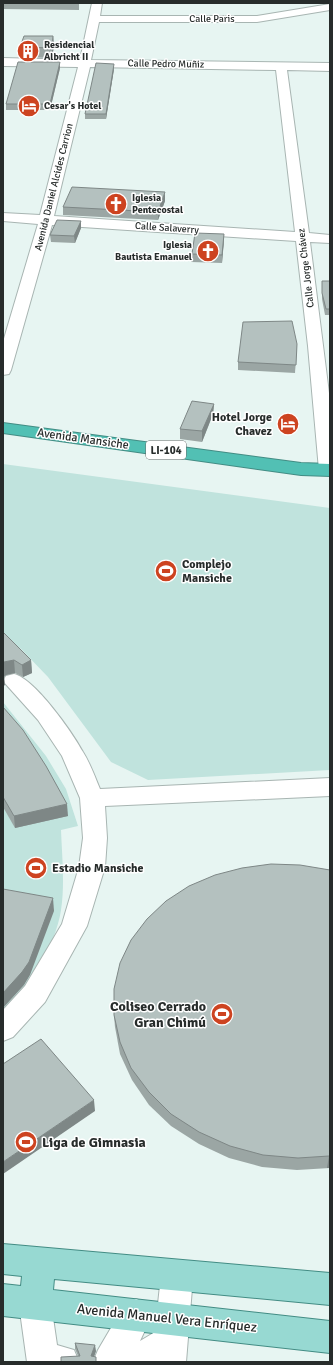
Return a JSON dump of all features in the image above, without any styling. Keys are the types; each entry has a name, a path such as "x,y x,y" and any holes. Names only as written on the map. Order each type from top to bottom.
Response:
{"highway":[{"name":"Avenida Mansiche","path":"3,428 301,469 329,475"},
{"name":"Avenida Mansiche","path":"3,442 329,475"}],"main road":[{"path":"3,1259 330,1289"},
{"path":"36,1304 40,1262"},
{"name":"Avenida Manuel Vera Enríquez","path":"3,1300 136,1315 171,1341 330,1337"}],"street":[{"name":"Avenida Daniel Alcides Carrion","path":"3,370 46,220 85,63 97,3"},
{"name":"Calle Paris","path":"93,19 196,14 257,19 289,8 330,7"},
{"name":"Calle Pedro Muñiz","path":"3,62 330,67"},
{"name":"Calle Jorge Chávez","path":"281,66 302,237 323,346 329,475"},
{"name":"Calle Salaverry","path":"3,217 330,239"},
{"path":"3,1029 35,994 74,926 92,867 95,838 92,798 73,754 46,715 14,681"},
{"path":"92,798 330,787"},
{"path":"135,1362 171,1341 177,1276"},
{"path":"36,1304 43,1360 62,1362"},
{"path":"110,1362 136,1315"}],"shaded area":[{"name":"Complejo Mansiche","path":"3,464 330,508 330,770 148,780 111,762 48,677 21,649 3,635"},
{"name":"Estadio Mansiche","path":"3,702 46,756 66,789 78,826 61,830 63,890 58,925 37,971 3,1027"}],"building":[{"path":"24,36 53,36 52,48 20,47"},
{"path":"18,62 60,62 50,104 6,104"},
{"path":"96,63 114,64 106,114 85,114"},
{"path":"72,187 165,192 158,212 63,207"},
{"path":"57,220 81,221 74,236 50,235"},
{"name":"Iglesia Bautista Emanuel","path":"195,233 224,234 222,255 192,254"},
{"path":"322,281 330,281 330,309 326,309 322,293"},
{"path":"292,321 297,344 296,365 238,362 243,322"},
{"path":"192,401 214,404 202,431 180,429"},
{"path":"3,632 31,660 22,665 14,660 4,662 3,665"},
{"path":"3,707 23,730 46,766 67,804 14,816 3,797"},
{"name":"Coliseo Cerrado Gran Chimú","path":"271,864 300,865 330,870 330,1156 298,1158 263,1155 230,1146 199,1132 171,1114 149,1092 131,1068 120,1042 114,1015 114,989 120,963 131,940 147,919 166,901 189,886 215,875 242,868"},
{"path":"3,889 53,898 29,962 3,993"},
{"name":"Liga de Gimnasia","path":"41,1039 94,1100 3,1162 3,1064"},
{"path":"75,1343 95,1345 91,1356 96,1357 96,1362 61,1362 61,1357 80,1356"}],"place":[{"name":"Residencial Albricht II","path":"28,51"},
{"name":"Cesar's Hotel","path":"29,106"},
{"name":"Iglesia Pentecostal","path":"116,204"},
{"name":"Iglesia Bautista Emanuel","path":"208,251"},
{"name":"Hotel Jorge Chavez","path":"288,424"},
{"name":"Complejo Mansiche","path":"166,571"},
{"name":"Estadio Mansiche","path":"36,868"},
{"name":"Coliseo Cerrado Gran Chimú","path":"222,1014"},
{"name":"Liga de Gimnasia","path":"26,1142"}]}
